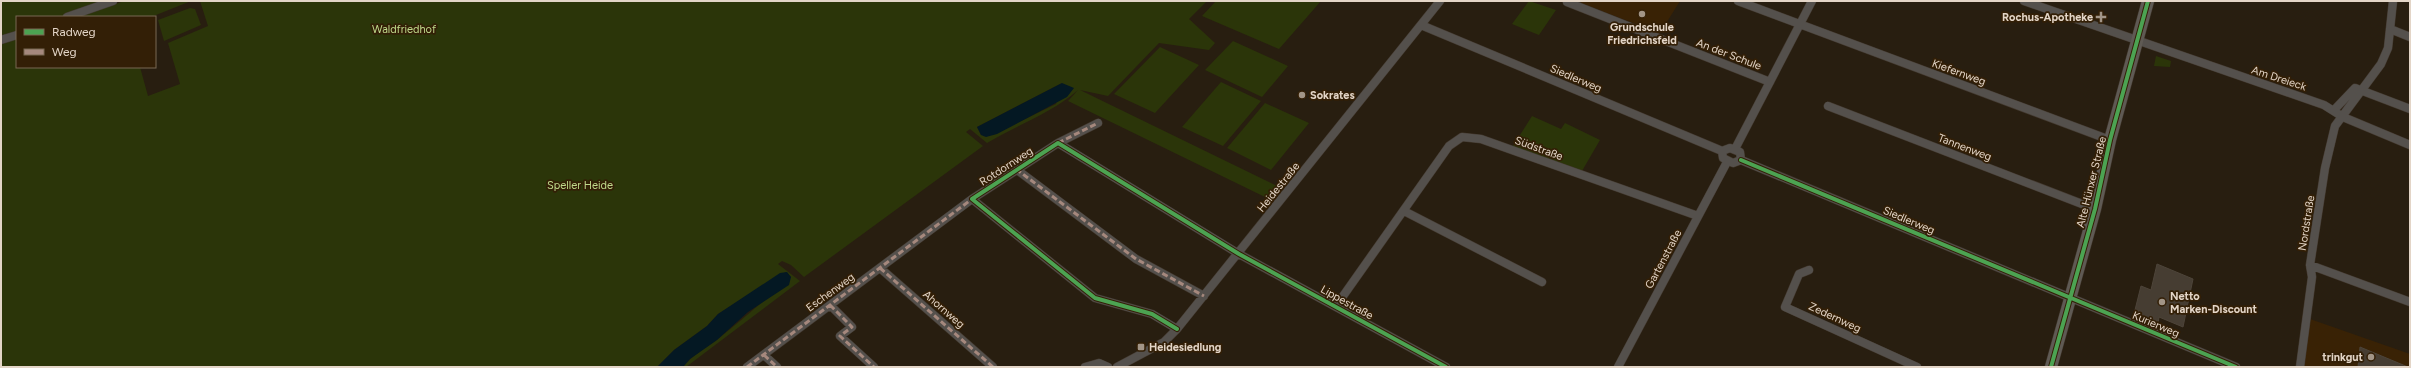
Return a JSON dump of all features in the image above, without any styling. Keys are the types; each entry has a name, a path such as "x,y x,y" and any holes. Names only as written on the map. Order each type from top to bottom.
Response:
{"street":[{"path":"70,16 113,1"},
{"name":"Heidestraße","path":"1117,367 1164,342 1177,329 1239,254 1440,1"},
{"path":"1738,1 1800,24"},
{"path":"1735,149 1812,1"},
{"name":"Am Dreieck","path":"2024,1 2043,4 2137,41 2324,104 2343,117 2410,144"},
{"name":"Alte Hünxer Straße","path":"2050,367 2095,209 2110,140 2148,1"},
{"name":"Nordstraße","path":"2393,1 2388,48 2381,64 2335,126 2326,168 2310,265 2410,302"},
{"name":"An der Schule","path":"1568,2 1770,82"},
{"name":"Kiefernweg","path":"1800,24 2110,140"},
{"name":"Siedlerweg","path":"1421,25 1722,151"},
{"path":"2390,29 2410,37"},
{"path":"1,40 16,35"},
{"path":"2334,110 2352,89 2363,90 2410,109"},
{"name":"Tannenweg","path":"1828,106 2095,209"},
{"name":"Rotdornweg","path":"925,233 1016,169 1058,143 1098,123"},
{"name":"Südstraße","path":"1336,306 1449,146 1462,137 1481,139 1698,216"},
{"path":"1058,143 1239,254"},
{"path":"1725,149 1735,149 1742,156 1741,160 1738,163 1727,162 1723,158 1722,151 1725,149"},
{"name":"Siedlerweg","path":"1741,160 2070,297"},
{"name":"Gartenstraße","path":"1618,367 1727,162"},
{"name":"Rotdornweg","path":"1016,169 1136,260 1204,296"},
{"name":"Rotdornweg","path":"972,199 1095,298 1152,314 1177,329"},
{"path":"1404,211 1542,282"},
{"name":"Eschenweg","path":"748,367 925,233"},
{"name":"Lippestraße","path":"1239,254 1446,367"},
{"path":"2300,367 2312,277 2310,265"},
{"name":"Ahornweg","path":"880,268 993,367"},
{"name":"Zedernweg","path":"1808,270 1799,274 1785,307 1917,367"},
{"name":"Kurierweg","path":"2070,297 2236,367"},
{"path":"830,305 852,327 840,336 874,367"},
{"path":"764,355 777,367"},
{"path":"1085,367 1099,363 1108,367"}],"shaded area":[{"name":"Grundschule Friedrichsfeld","path":"1582,1 1680,1 1660,33 1655,34 1641,26 1581,3"},
{"path":"2310,319 2410,354 2410,367 2303,367"}],"green space":[{"path":"1,1 109,1 66,16 16,16 16,33 1,39"},
{"path":"124,1 191,1 154,16 82,16"},
{"name":"Speller Heide","path":"200,1 1207,1 1189,19 1215,43 1209,50 1159,43 1108,96 1080,90 1277,186 1267,198 1068,101 1078,90 1046,112 987,143 970,129 966,132 983,146 804,277 791,265 782,261 778,264 800,281 686,367 683,367 699,352 718,339 791,277 786,272 718,314 707,326 674,350 657,367 1,367 1,44 16,39 16,68 140,68 148,96 180,84 168,43 208,26","holes":["1062,83 1056,104 1023,120 981,135 977,127"]},
{"path":"1216,1 1321,1 1279,49 1202,16"},
{"path":"1529,1 1556,10 1539,35 1512,24"},
{"path":"190,8 195,9 201,25 164,41 158,20"},
{"path":"1233,41 1288,66 1262,97 1205,70"},
{"path":"1160,47 1199,65 1155,113 1114,94"},
{"path":"2156,56 2171,61 2170,67 2154,66"},
{"path":"1221,82 1261,101 1223,146 1182,127"},
{"path":"1265,103 1309,123 1271,170 1227,148"},
{"path":"1532,116 1561,129 1565,123 1600,140 1582,171 1513,146"}],"water":[{"path":"1062,83 1074,88 1067,97 997,134 986,137 981,135 977,127"},
{"path":"787,272 791,277 789,285 748,312 717,340 690,359 683,367 657,367 674,350 707,326 718,314 780,273"}],"building":[{"name":"Netto Marken-Discount","path":"2157,264 2193,279 2183,327 2159,317 2158,324 2134,314 2141,286 2151,290"},
{"name":"trinkgut","path":"2360,347 2408,367 2358,367"}],"marked path":[{"path":"1058,143 1098,123"},
{"path":"1016,169 1136,259 1204,296"},
{"path":"747,367 972,199"},
{"path":"880,268 993,367"},
{"path":"830,305 852,327 840,336 874,367"},
{"path":"764,355 777,367"}],"cycle path":[{"path":"2051,367 2095,209 2110,140 2148,1"},
{"path":"1177,329 1152,314 1095,298 972,199 1058,143 1239,254 1446,367"},
{"path":"1741,160 2236,367"}],"place":[{"name":"Grundschule Friedrichsfeld","path":"1642,14"},
{"name":"Rochus-Apotheke","path":"2101,17"},
{"name":"Sokrates","path":"1302,95"},
{"name":"Netto Marken-Discount","path":"2162,302"},
{"name":"Heidesiedlung","path":"1141,347"},
{"name":"trinkgut","path":"2371,357"}],"park label":[{"name":"Waldfriedhof","path":"404,29"}]}
